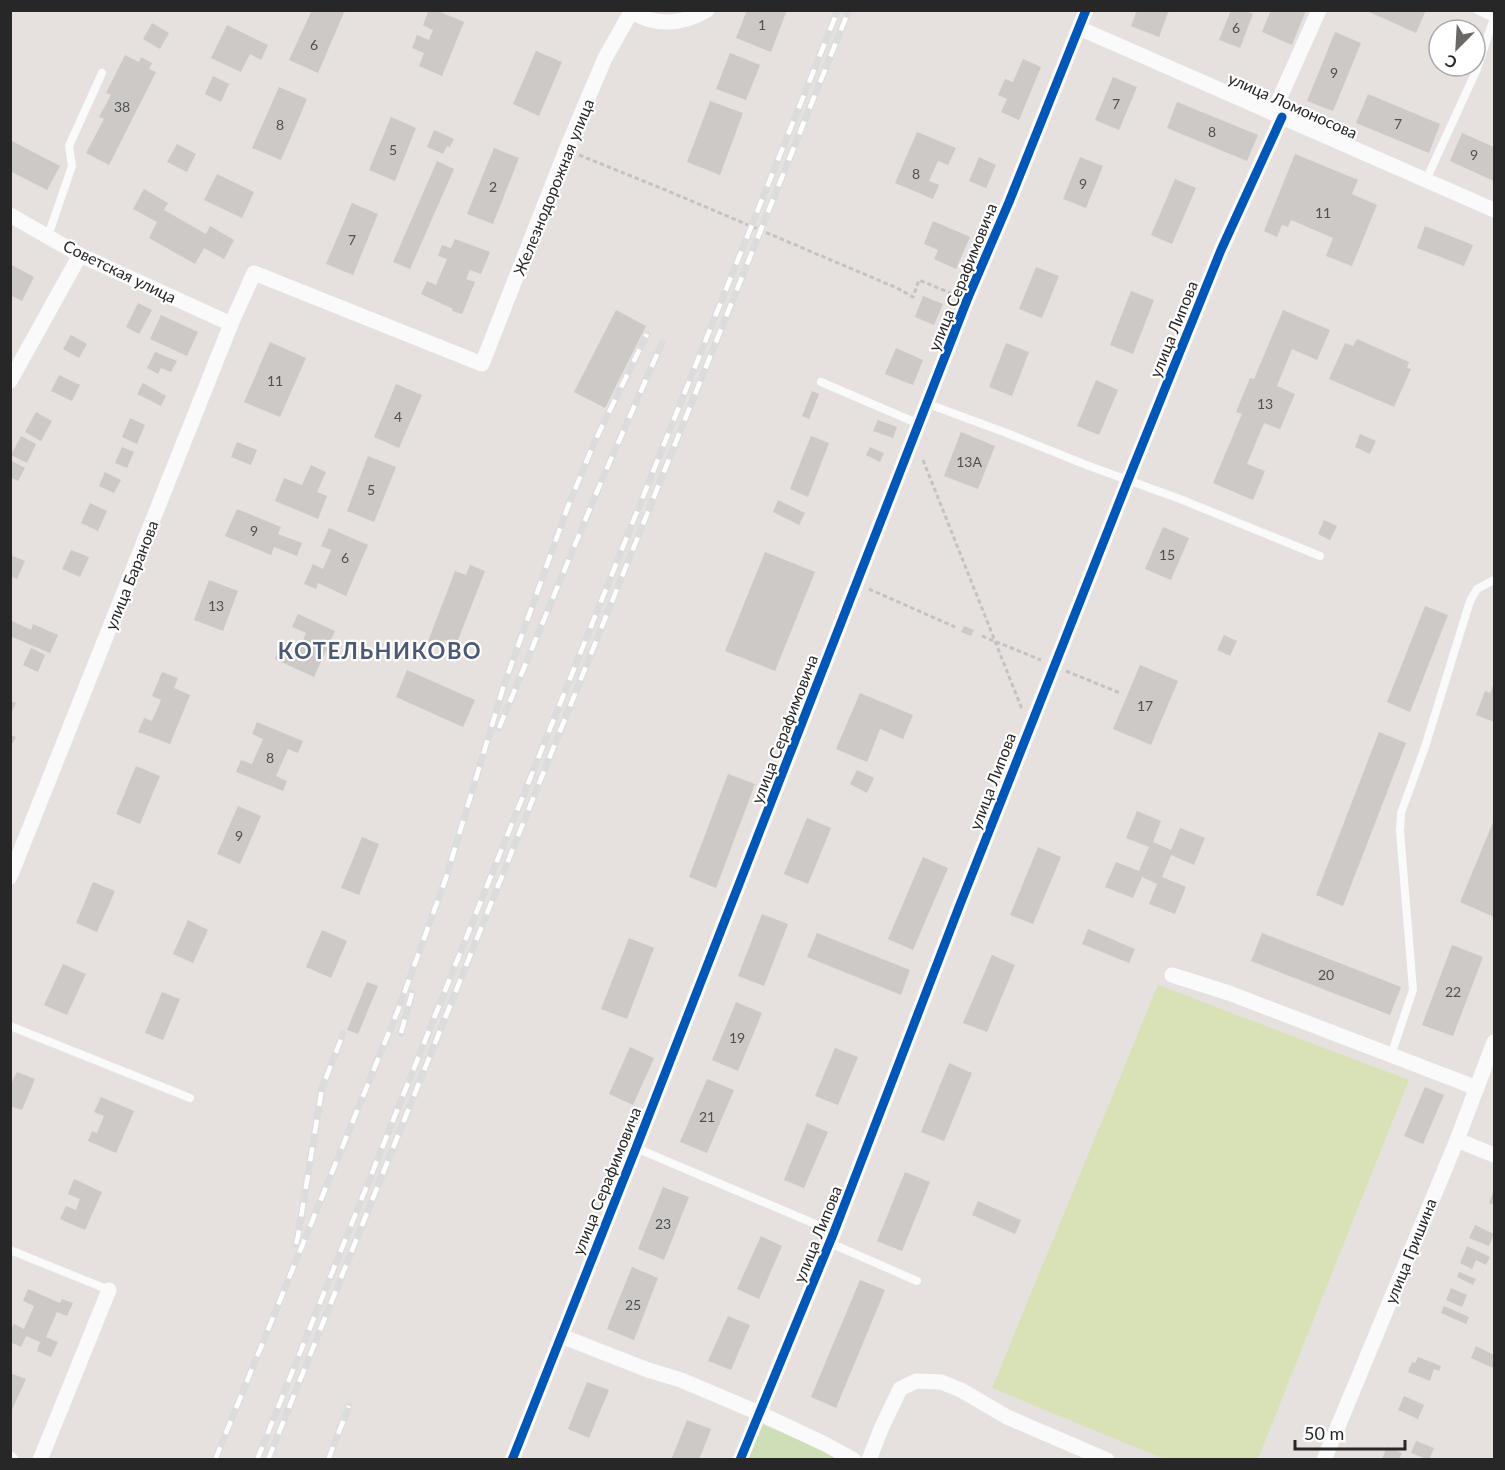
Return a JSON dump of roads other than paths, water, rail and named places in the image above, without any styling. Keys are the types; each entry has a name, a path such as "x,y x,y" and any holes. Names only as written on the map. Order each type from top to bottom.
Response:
{"street":[{"path":"630,11 653,21 677,22 692,18 707,10"},
{"name":"улица Серафимовича","path":"512,1460 967,300 1086,10"},
{"name":"улица Липова","path":"740,1460 832,1237 1029,727 1319,10"},
{"name":"Железнодорожная улица","path":"254,273 482,364 566,150 605,58 630,11"},
{"name":"улица Ломоносова","path":"1079,28 1494,210"},
{"name":"Советская улица","path":"10,215 80,255 231,324"},
{"path":"10,381 80,255"},
{"name":"улица Баранова","path":"10,878 231,324 254,273"},
{"path":"1172,975 1229,993 1477,1088"},
{"name":"улица Гришина","path":"1324,1460 1494,1042"},
{"path":"1456,1140 1494,1155"},
{"path":"40,1460 109,1290"},
{"path":"561,1336 615,1358 681,1380 759,1413 854,1460"},
{"path":"869,1460 900,1389 916,1381 941,1382 961,1390 1007,1417 1107,1460"}],"lane":[{"path":"1426,180 1477,69 1494,18 1477,10"},
{"path":"48,236 72,166 69,146 102,74"},
{"path":"821,382 920,424"},
{"path":"928,404 1180,499 1320,556"},
{"path":"1390,1054 1413,990 1400,831 1401,813 1425,747 1470,601 1477,589 1494,580"},
{"path":"10,1026 190,1098"},
{"path":"636,1148 832,1237 917,1281"},
{"path":"10,1250 109,1290"}],"railway":[{"path":"257,1460 838,10"},
{"path":"268,1460 849,10"},
{"path":"215,1460 398,1010 446,878 504,685 567,509 594,443 647,334"},
{"path":"499,728 601,482 662,343"},
{"path":"401,1033 412,993"},
{"path":"296,1244 322,1088 343,1034"},
{"path":"328,1460 349,1406"}],"district":[{"name":"КОТЕЛЬНИКОВО","path":"380,650"}]}
